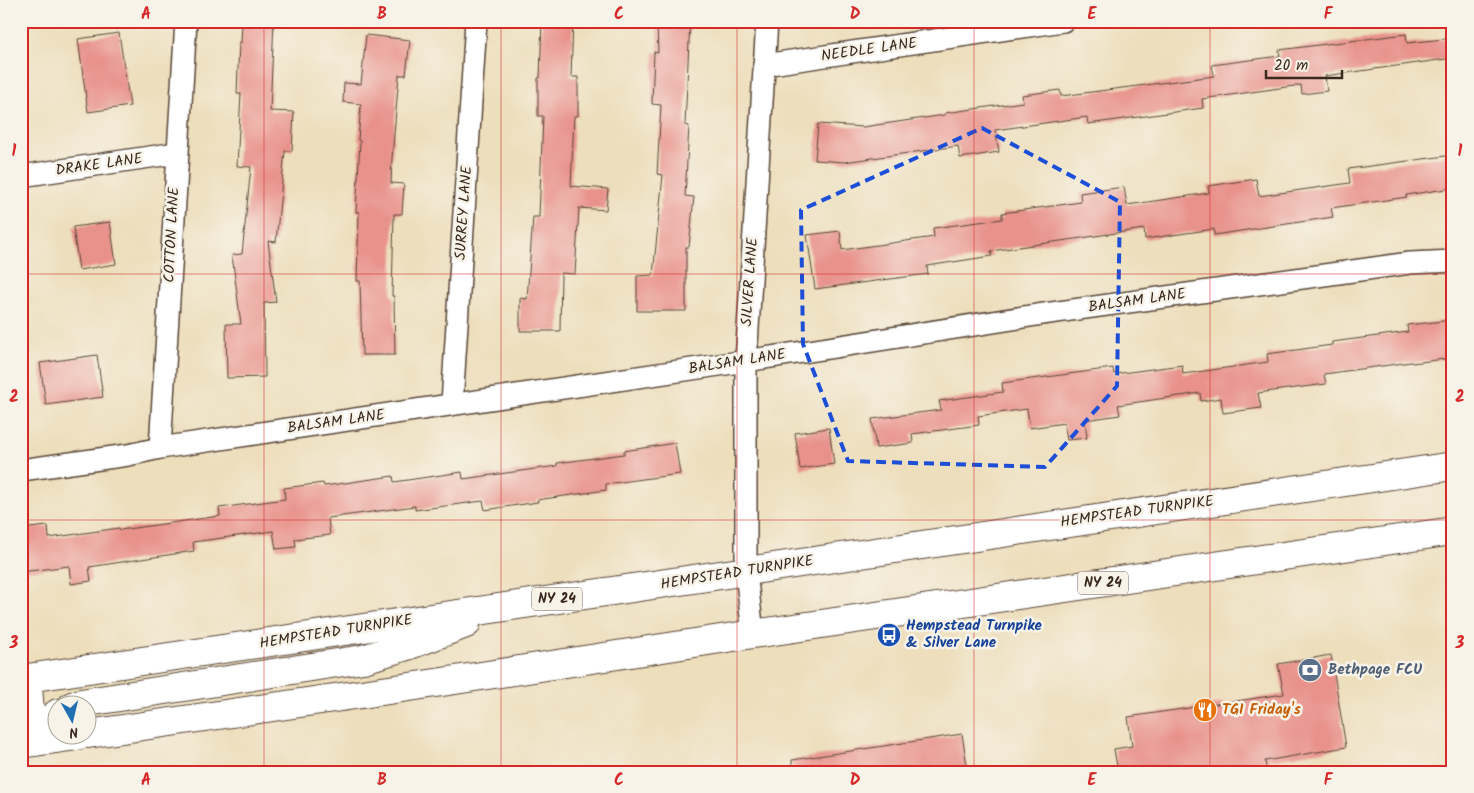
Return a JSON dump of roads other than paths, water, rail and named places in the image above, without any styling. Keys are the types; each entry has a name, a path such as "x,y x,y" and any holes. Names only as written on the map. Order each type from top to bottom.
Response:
{"main road":[{"name":"HEMPSTEAD TURNPIKE","path":"24,678 746,572 1011,530 1453,466"},
{"name":"NY 24","path":"98,733 1453,531"},
{"path":"98,700 363,660 410,645 512,606"},
{"path":"24,678 27,743"},
{"path":"27,743 48,721"},
{"path":"27,743 48,740"}],"street":[{"name":"COTTON LANE","path":"160,448 186,21"},
{"name":"SURREY LANE","path":"452,404 476,21"},
{"name":"SILVER LANE","path":"753,634 746,572 746,361 767,21"},
{"name":"NEEDLE LANE","path":"764,65 1063,21"},
{"name":"DRAKE LANE","path":"21,176 177,153"},
{"name":"BALSAM LANE","path":"21,470 746,361 1062,311 1410,263 1453,261"}],"place":[{"name":"Hempstead Turnpike & Silver Lane","path":"889,635"},
{"name":"Bethpage FCU","path":"1310,670"},
{"name":"TGI Friday's","path":"1205,710"}]}
